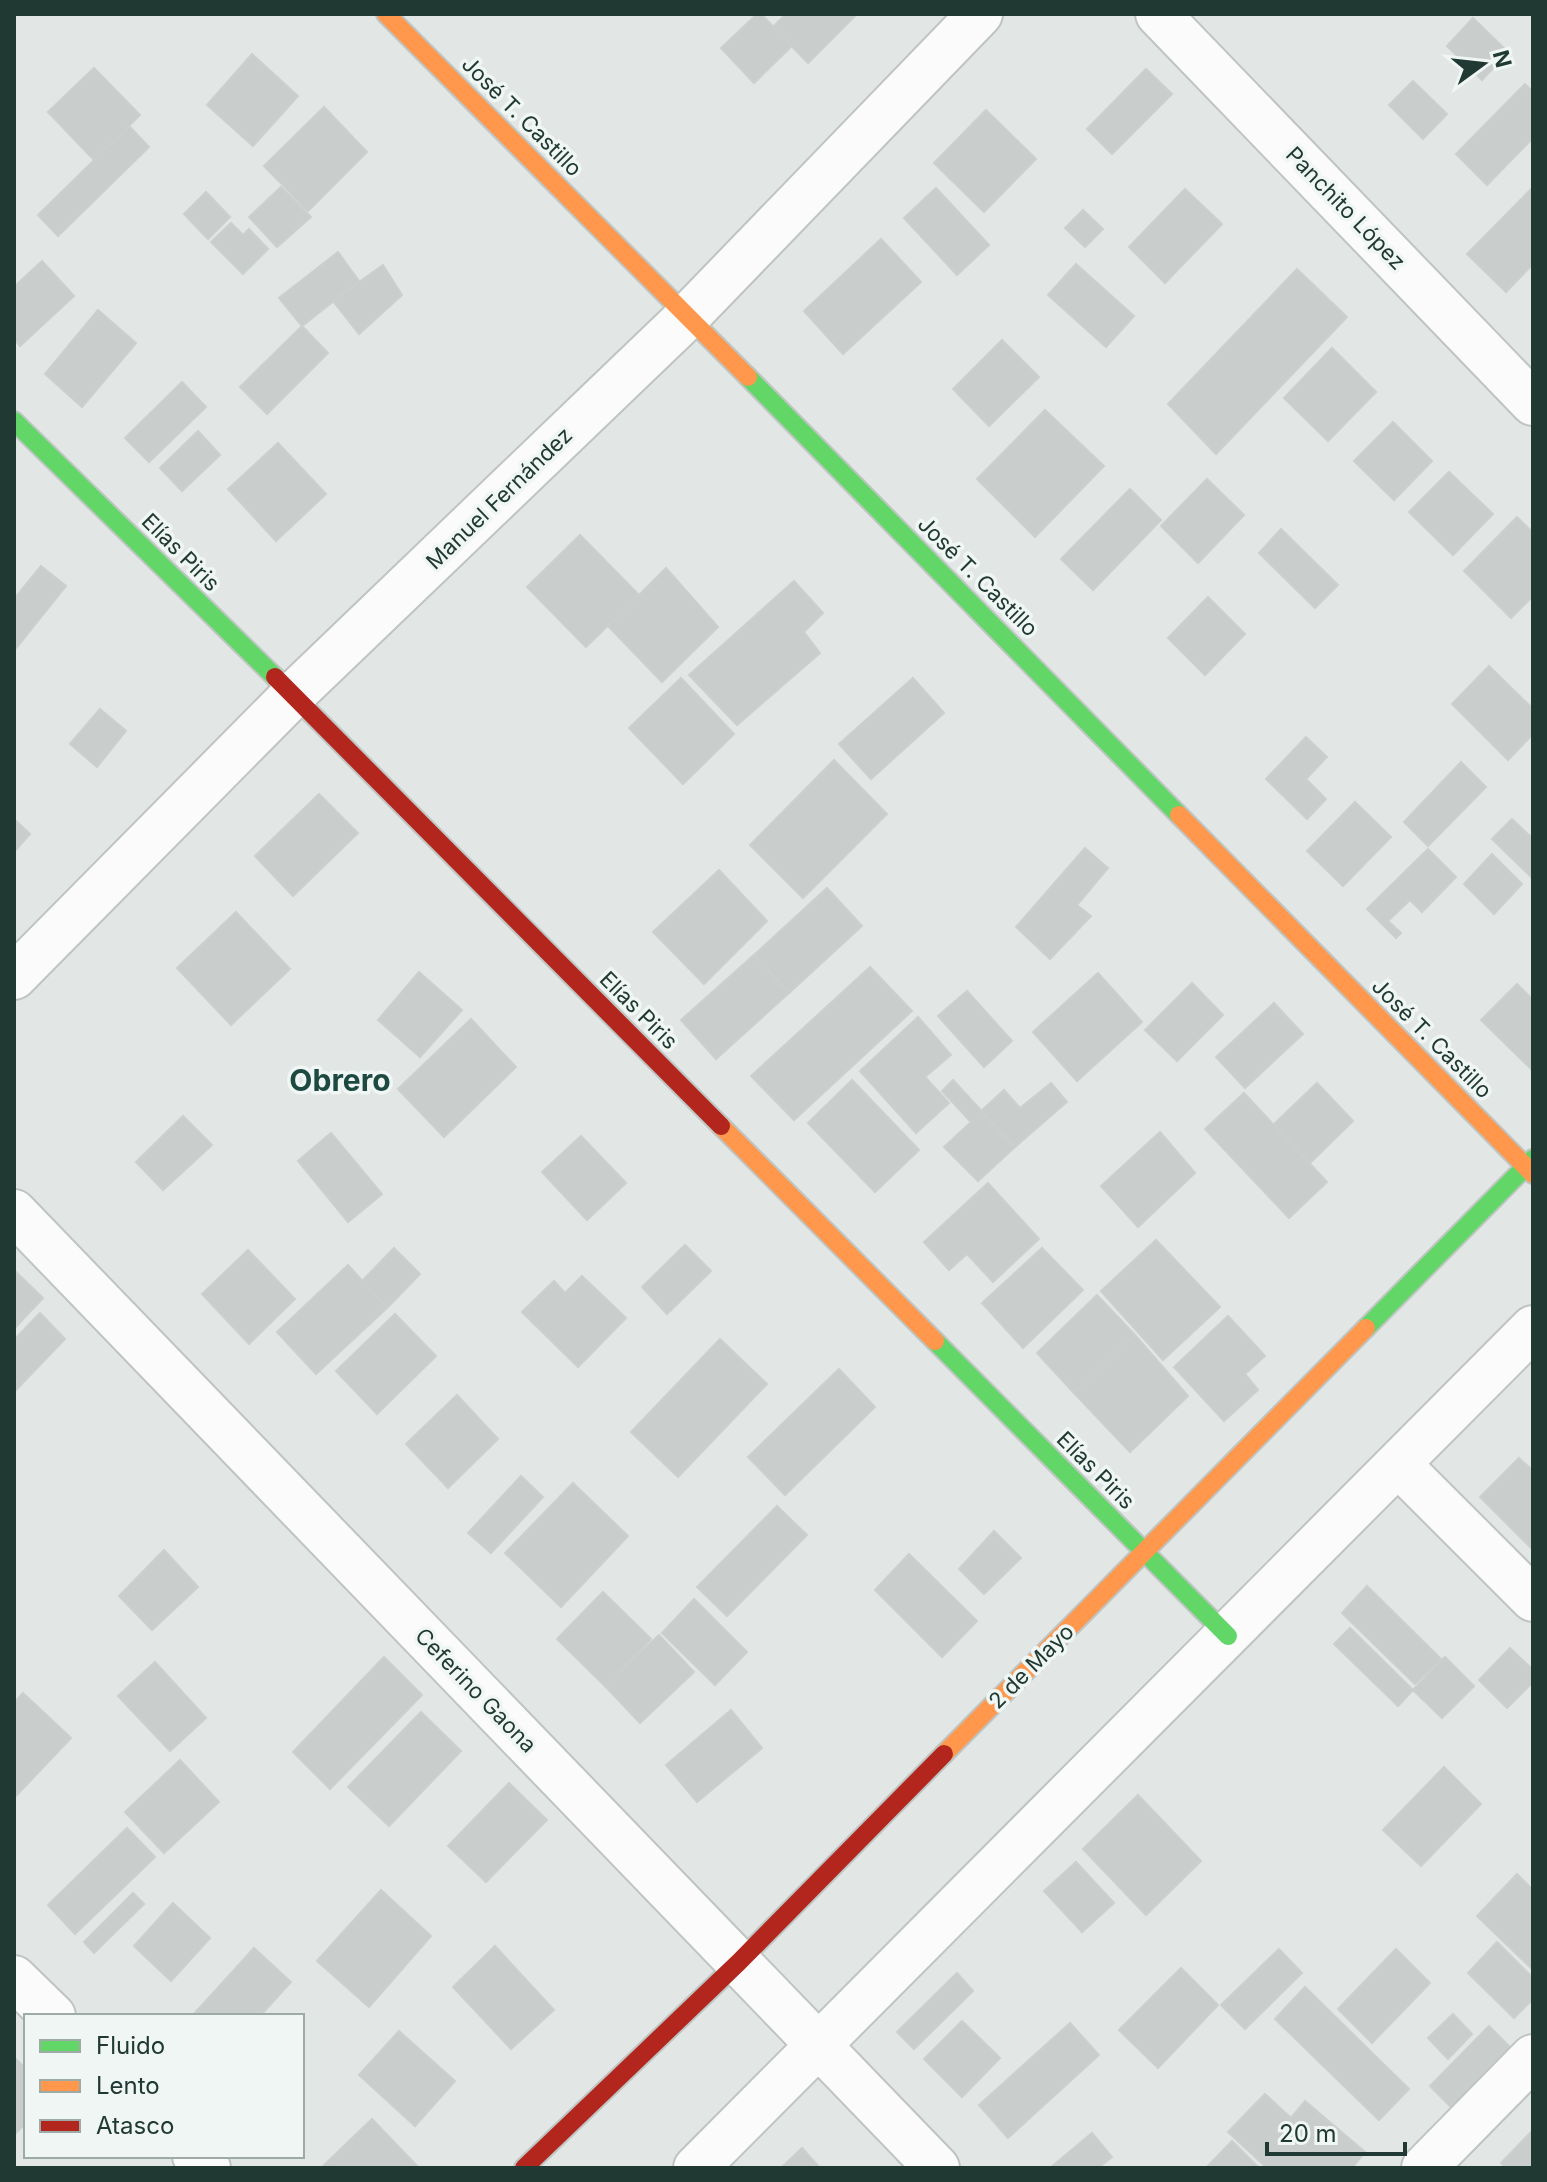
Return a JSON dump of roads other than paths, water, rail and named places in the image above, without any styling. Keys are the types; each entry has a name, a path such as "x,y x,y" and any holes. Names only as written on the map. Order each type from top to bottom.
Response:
{"street":[{"name":"José T. Castillo","path":"386,14 1530,1167"},
{"name":"Manuel Fernández","path":"14,977 293,695 688,316 980,14"},
{"name":"Panchito López","path":"1158,14 1533,403"},
{"name":"Elías Piris","path":"14,421 293,695 1228,1636"},
{"name":"2 de Mayo","path":"524,2168 739,1962 1144,1551 1530,1167"},
{"name":"Ceferino Gaona","path":"14,1212 937,2168"},
{"path":"696,2168 1533,1328"},
{"path":"1398,1464 1533,1599"},
{"path":"14,1978 51,2014"},
{"path":"1424,2168 1533,2057"}],"district":[{"name":"Obrero","path":"340,1080"}]}
